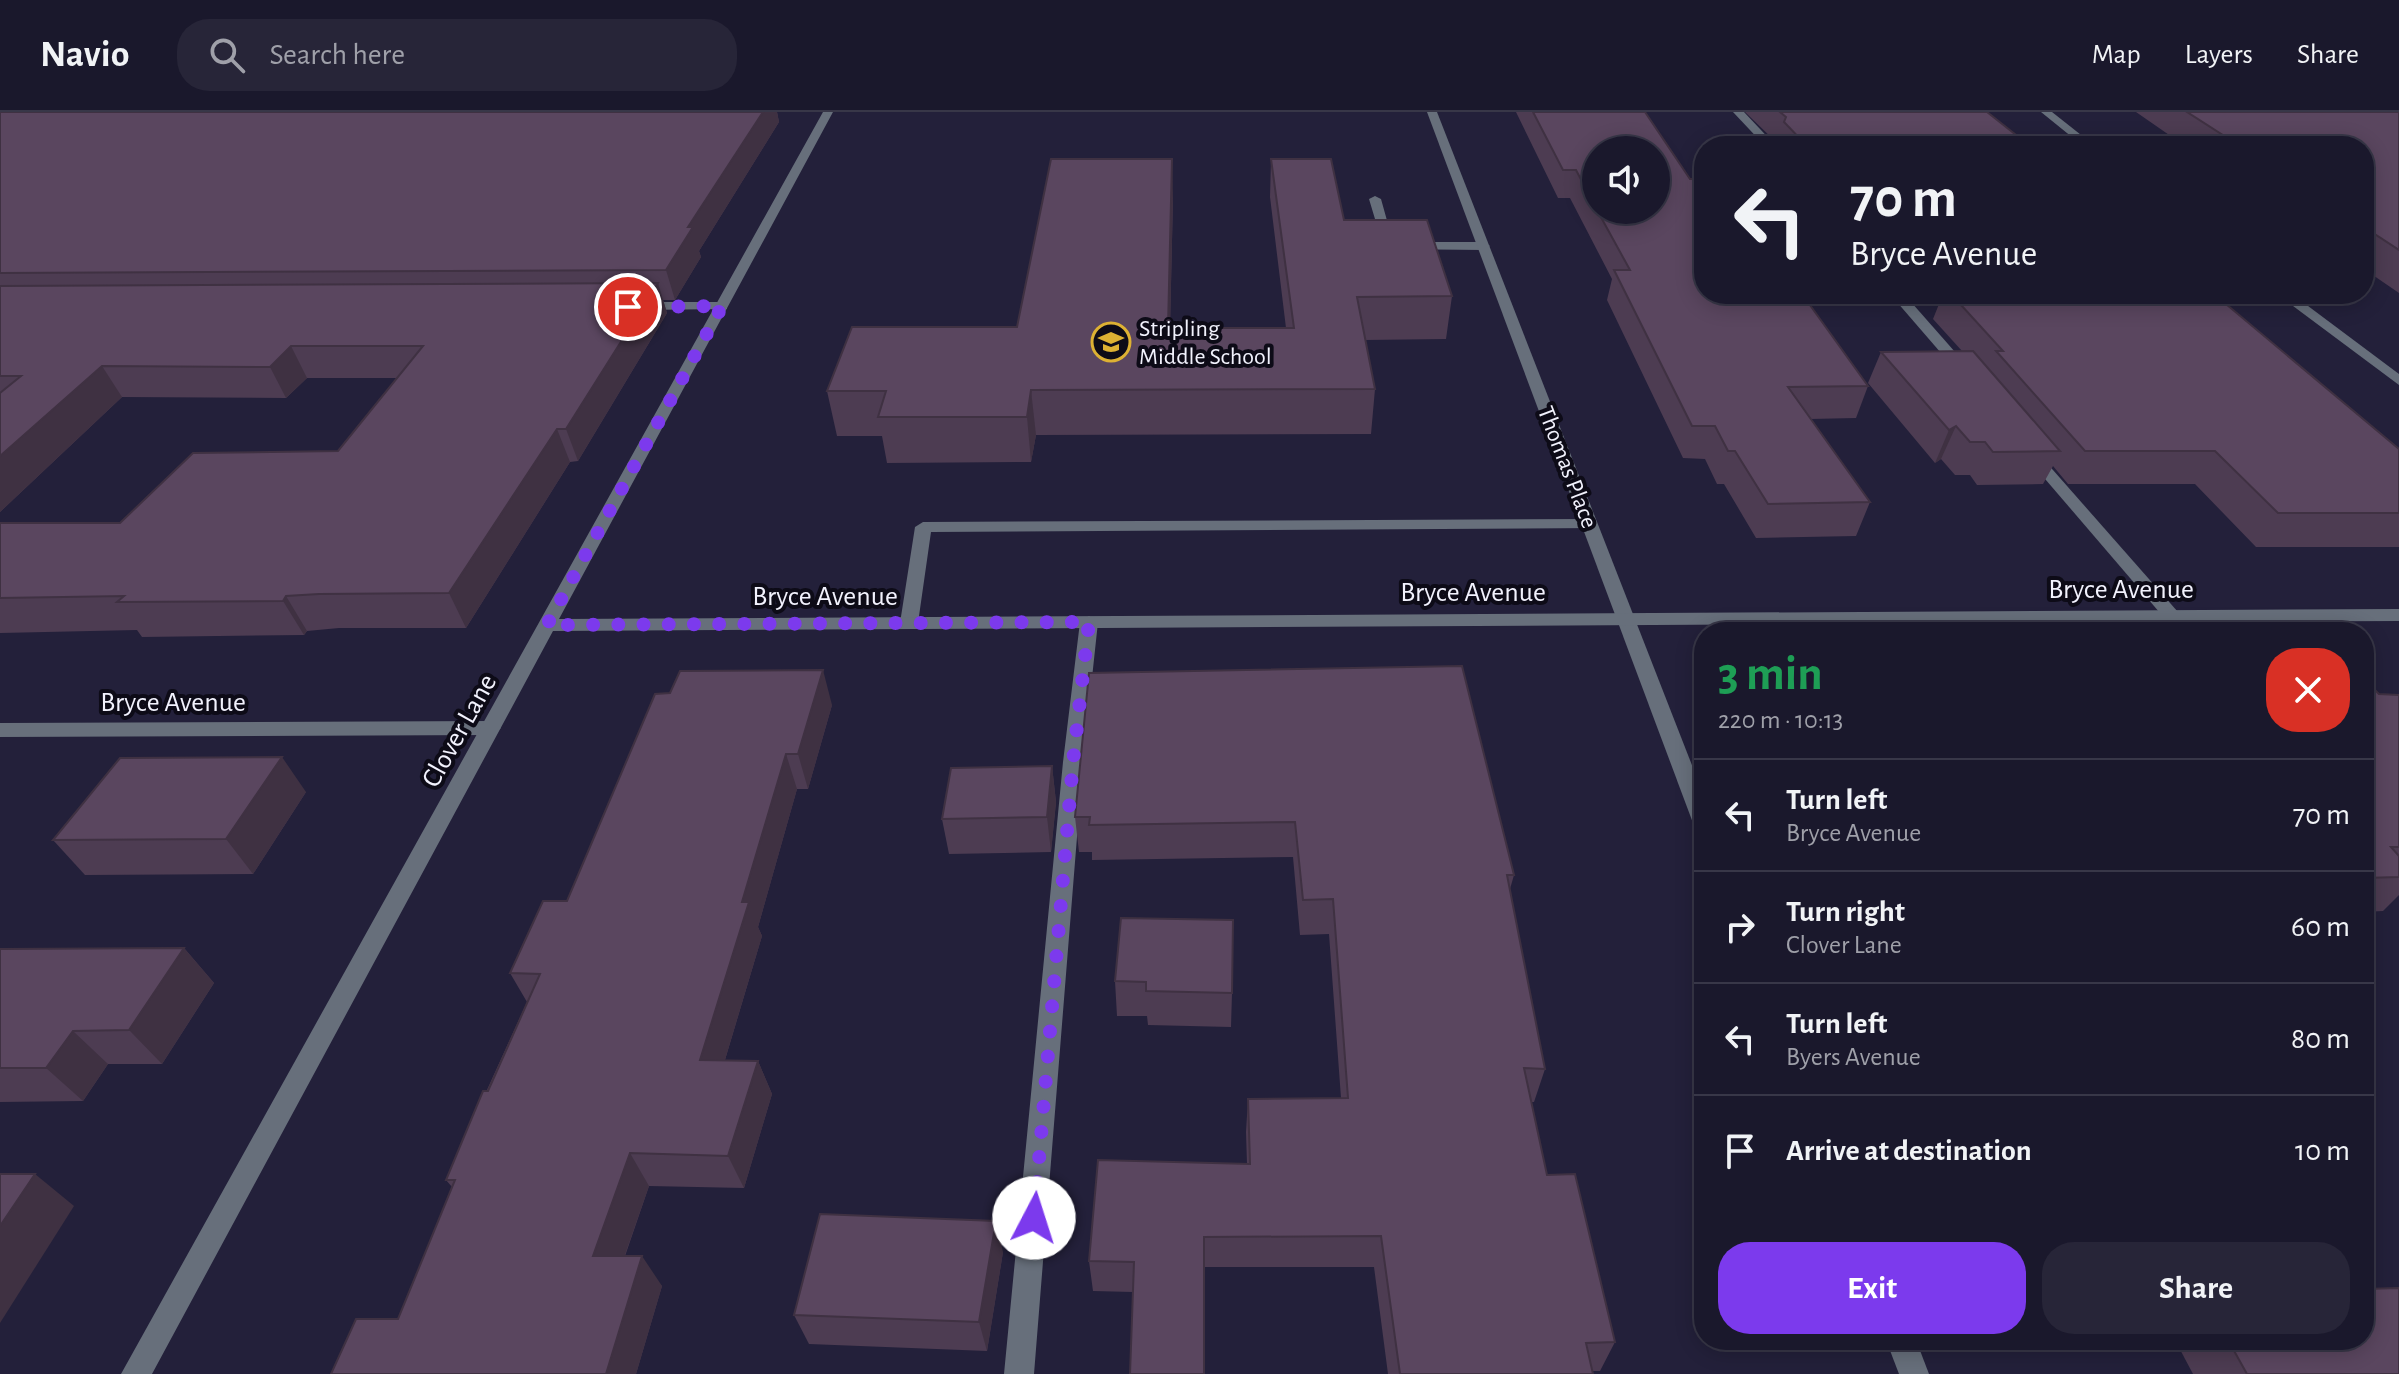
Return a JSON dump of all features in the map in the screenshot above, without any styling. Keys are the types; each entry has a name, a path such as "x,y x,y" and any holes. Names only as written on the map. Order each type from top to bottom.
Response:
{"street":[{"name":"Clover Lane","path":"136,1374 828,112"},
{"name":"Thomas Place","path":"1432,112 1694,797"},
{"path":"1738,112 1761,136"},
{"path":"2046,112 2077,136"},
{"path":"1375,199 1388,246 1484,246"},
{"path":"1906,304 1974,383"},
{"path":"2297,304 2399,381"},
{"path":"628,307 722,306"},
{"path":"2022,443 2172,616"},
{"path":"909,623 923,527 1590,524"},
{"name":"Bryce Avenue","path":"547,625 2399,615"},
{"path":"1019,1374 1073,762 1089,622"},
{"name":"Bryce Avenue","path":"0,730 491,728"},
{"path":"1905,1350 1914,1374"}],"building":[{"path":"0,112 763,112 688,227 693,227 666,270 0,273"},
{"path":"1533,112 1645,112 1661,136 1582,136 1582,181 1576,170 1563,170"},
{"path":"1780,112 1987,112 2017,136 1797,136 1784,122 1786,117"},
{"path":"2187,112 2399,112 2399,250 2374,234 2374,136 2224,136"},
{"path":"1670,149 1690,179 1694,179 1694,304 1809,304 1868,386 1788,387 1870,502 1768,504 1735,451 1728,451 1715,426 1692,426 1614,270 1630,270 1605,224 1670,224"},
{"path":"1051,159 1172,159 1168,328 1294,328 1271,159 1331,159 1344,220 1427,220 1452,296 1357,297 1375,389 1031,390 1027,417 878,417 886,391 827,391 852,327 1017,327"},
{"path":"658,283 566,429 557,429 449,593 319,594 286,596 283,601 117,602 124,596 0,598 0,523 120,523 193,453 338,451 423,346 291,346 270,367 102,366 0,456 0,393 21,376 0,376 0,286"},
{"path":"1960,304 2226,304 2399,449 2399,513 2278,513 2215,451 2085,451 1996,351 2003,351"},
{"path":"1973,351 2060,451 1993,452 1985,442 1970,442 1956,426 1949,430 1881,352"},
{"path":"1462,666 1514,875 1507,875 1545,1069 1524,1068 1547,1175 1575,1174 1615,1342 1586,1343 1593,1374 1400,1374 1381,1236 1204,1237 1204,1374 1130,1374 1134,1262 1089,1261 1098,1160 1250,1164 1248,1099 1348,1098 1333,899 1303,900 1295,822 1089,825 1090,817 1075,817 1089,673"},
{"path":"823,670 798,754 786,754 742,902 749,902 700,1060 758,1061 728,1156 630,1153 593,1256 642,1256 606,1374 331,1374 356,1319 398,1319 455,1180 446,1180 483,1091 488,1091 540,974 510,973 543,901 567,901 655,694 670,693 680,671"},
{"path":"2374,689 2379,694 2399,695 2399,847 2391,847 2399,856 2399,877 2374,878"},
{"path":"282,757 226,839 53,840 120,758"},
{"path":"1052,766 1047,817 942,819 951,768"},
{"path":"1121,918 1233,920 1232,993 1146,991 1146,982 1115,981"},
{"path":"184,948 129,1030 73,1031 46,1068 0,1068 0,949"},
{"path":"0,1174 35,1174 0,1226"},
{"path":"820,1214 996,1221 979,1322 794,1315"},
{"path":"2399,1288 2399,1374 2247,1374 2234,1350 2374,1350 2374,1289"}],"place":[{"name":"Stripling Middle School","path":"1111,342"}],"route":[{"path":"628,307 722,306 547,625 1089,622 1063,869 1034,1218"}]}
